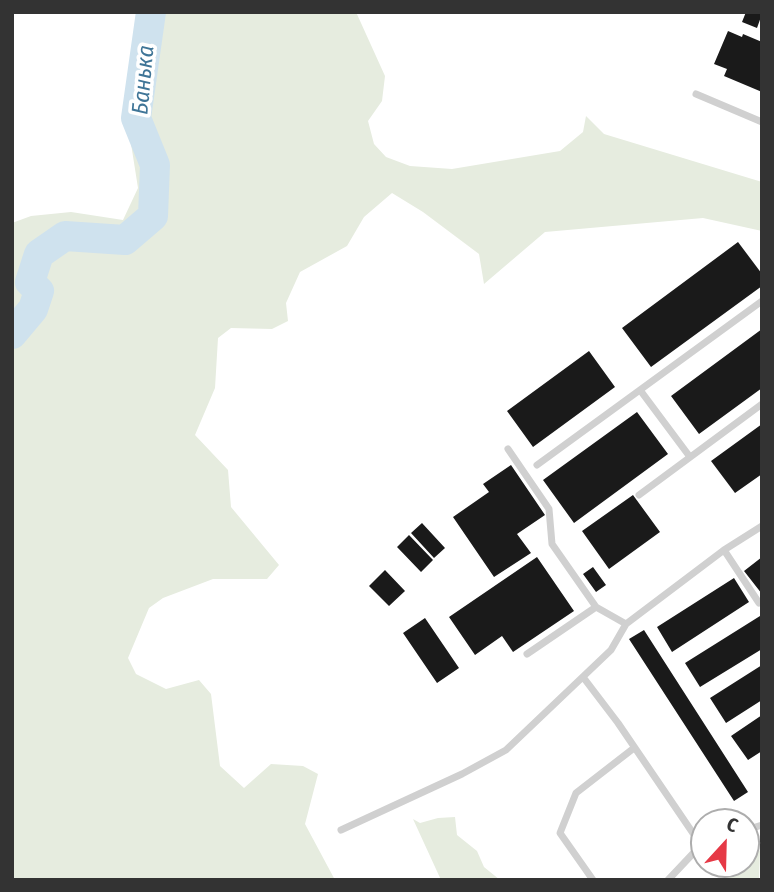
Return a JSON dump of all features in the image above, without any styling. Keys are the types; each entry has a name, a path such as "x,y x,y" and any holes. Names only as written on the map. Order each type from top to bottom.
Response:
{"lane":[{"path":"696,94 762,122"},
{"path":"537,465 762,301"},
{"path":"640,390 690,457"},
{"path":"639,495 762,404"},
{"path":"508,449 549,509 552,544 596,607 626,624"},
{"path":"341,831 462,774 506,750 611,650 626,624 724,550 762,526"},
{"path":"724,550 759,603"},
{"path":"527,654 596,607"},
{"path":"583,677 690,828"},
{"path":"593,880 560,833 576,793 635,748"},
{"path":"668,880 690,857"}],"shaded area":[{"path":"142,12 356,12 385,76 382,101 368,121 374,144 386,157 410,166 452,169 560,151 583,132 586,116 604,134 762,182 762,231 703,218 545,232 484,284 479,254 423,212 392,193 364,217 347,246 300,272 286,303 288,321 272,329 231,328 218,338 215,388 195,435 228,470 231,507 279,565 267,579 213,579 163,598 149,608 128,658 136,674 166,689 199,680 211,694 220,766 244,788 271,764 303,766 318,774 305,824 335,880 12,880 12,223 31,216 71,212 123,220 138,188 129,131 131,71"},
{"path":"455,817 457,835 477,851 484,867 500,880 441,880 413,819 420,823"},
{"path":"724,878 759,878 759,880 722,880"}],"building":[{"path":"746,12 762,14 757,28 742,22"},
{"path":"728,31 762,42 762,92 724,76 727,69 714,64"},
{"path":"738,242 762,274 762,286 651,367 622,328"},
{"path":"762,329 762,388 699,434 671,396"},
{"path":"589,351 615,387 533,447 507,411"},
{"path":"637,412 668,454 574,523 543,480"},
{"path":"762,424 762,474 735,493 711,461"},
{"path":"511,465 545,515 517,534 531,553 494,577 453,517 489,492 483,484"},
{"path":"633,495 660,532 609,569 582,531"},
{"path":"422,523 445,548 434,558 411,533"},
{"path":"409,535 433,560 421,572 397,547"},
{"path":"537,557 574,611 513,652 502,636 475,655 449,617"},
{"path":"762,557 762,594 744,571"},
{"path":"593,567 606,585 596,592 583,574"},
{"path":"385,570 405,591 389,606 369,586"},
{"path":"734,578 749,602 672,652 657,627"},
{"path":"760,616 762,649 700,687 685,663"},
{"path":"425,618 459,668 437,683 403,633"},
{"path":"644,630 748,792 734,801 629,639"},
{"path":"762,665 762,700 726,723 710,698"},
{"path":"762,715 762,751 748,760 731,736"}],"waterway":[{"name":"Банька","path":"12,334 33,309 39,291 30,282 39,254 65,236 125,240 153,216 155,165 136,118 151,12"}]}
